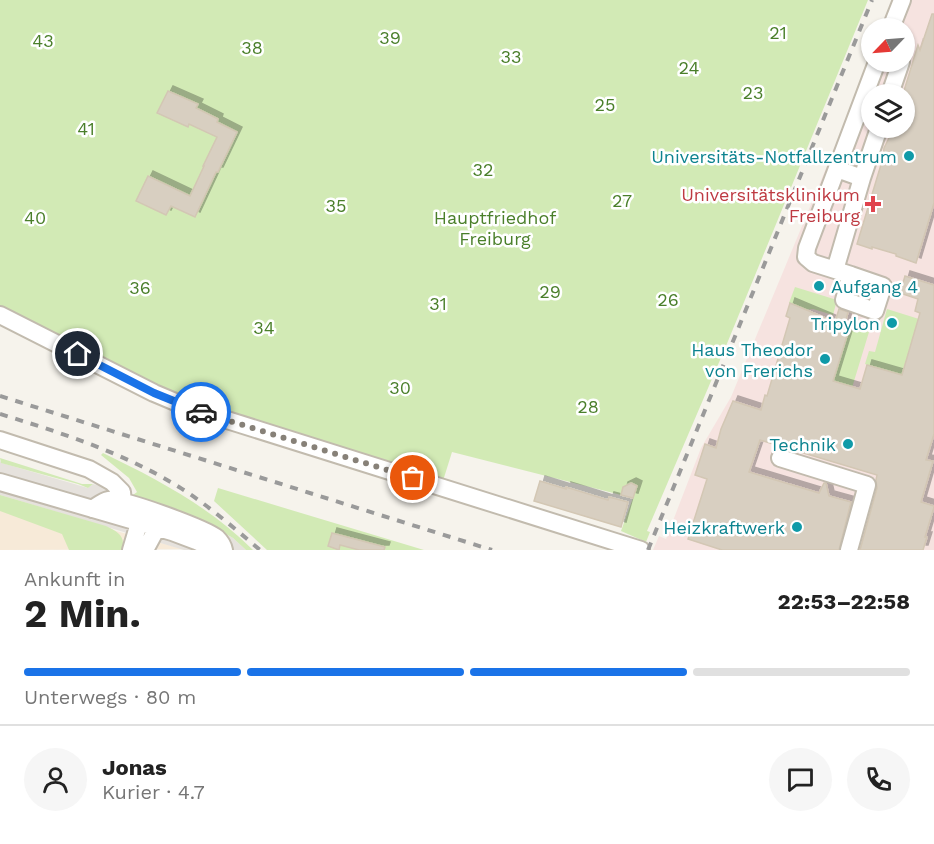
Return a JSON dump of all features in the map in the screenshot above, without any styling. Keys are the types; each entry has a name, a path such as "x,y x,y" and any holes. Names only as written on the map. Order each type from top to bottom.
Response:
{"street":[{"path":"895,18 902,0"},
{"path":"874,72 807,248 806,258 813,263 843,273 883,286 875,311 844,300 843,273 862,178 876,138"},
{"path":"837,169 862,178"},
{"path":"0,315 154,393 192,409 640,550"},
{"path":"0,440 89,469 112,482 122,492 123,502"},
{"path":"780,458 867,485 849,550"},
{"path":"0,482 139,522 217,550"},
{"path":"92,509 109,500 123,502 187,522 217,538 225,550"},
{"path":"130,550 139,522"},
{"path":"145,550 157,528"}],"shaded area":[{"name":"Universitätsklinikum Freiburg","path":"897,0 934,0 934,550 653,550 659,536 666,539 701,448 731,397 861,84 861,138 915,138 915,84 861,84 866,72 915,72 915,18 889,18"},
{"path":"0,461 88,488 93,484 133,495 204,521 233,538 246,550 184,550 0,495"},
{"path":"0,495 106,526 116,531 183,549 0,550"}],"green space":[{"name":"Hauptfriedhof Freiburg","path":"0,0 868,0 726,346 647,531 650,532 646,542 621,531 633,498 452,452 442,484 194,405 0,309"},
{"path":"795,287 837,300 833,315 813,309 806,310 789,303"},
{"path":"887,309 919,319 901,381 896,374 865,364 869,351 875,352"},
{"path":"853,325 869,332 851,391 825,407 850,326"},
{"path":"103,453 201,507 253,550 246,550 233,538 204,521 133,495 137,492 129,478 101,455"},
{"path":"0,458 82,484 93,484 88,488 1,463"},
{"path":"218,488 424,550 267,550 214,501"},
{"path":"0,495 106,526 122,538 122,550 69,550 62,534 0,511"}],"building":[{"name":"Universitäts-Notfallzentrum","path":"932,14 934,14 934,203 916,263 896,256 896,254 857,244 884,148 889,138 915,138 915,84 906,84 910,72 915,72 915,55 918,45 920,50"},
{"path":"168,91 198,104 196,108 237,132 195,217 171,206 166,215 136,201 148,176 190,196 217,137 157,113"},
{"path":"905,276 934,285 934,434 926,460 933,461 921,502 934,507 923,550 860,550 877,488 877,475 760,440 749,472 819,493 826,483 829,496 851,502 839,550 722,550 688,539 707,479 695,475 705,444 716,448 733,401 761,410 790,318 786,316 790,303 835,322 839,309 848,312 845,324 850,326 833,381 860,389 867,365 902,375 920,313 915,311 918,299 900,293"},
{"path":"540,481 608,500 609,497 628,502 621,527 534,501"},
{"path":"631,483 637,486 633,498 621,495 623,487"},
{"path":"332,533 385,547 384,550 359,550 340,545 339,550 328,546"}],"railway":[{"path":"648,550 872,0"},
{"path":"0,396 492,550"},
{"path":"0,414 92,445 137,464 200,501 260,550"}],"way so far":[{"path":"201,412 413,478"}],"place":[{"name":"Universitäts-Notfallzentrum","path":"909,156"},
{"name":"Universitätsklinikum Freiburg","path":"873,204"},
{"name":"Aufgang 4","path":"819,286"},
{"name":"Tripylon","path":"892,323"},
{"name":"Haus Theodor von Frerichs","path":"825,359"},
{"name":"Technik","path":"848,444"},
{"name":"Heizkraftwerk","path":"797,527"}],"route":[{"path":"78,354 154,393 201,412"}],"park label":[{"name":"21","path":"778,32"},
{"name":"39","path":"390,37"},
{"name":"43","path":"43,40"},
{"name":"38","path":"252,47"},
{"name":"33","path":"511,56"},
{"name":"24","path":"689,67"},
{"name":"23","path":"753,92"},
{"name":"25","path":"605,104"},
{"name":"41","path":"86,128"},
{"name":"32","path":"483,169"},
{"name":"27","path":"622,200"},
{"name":"35","path":"336,205"},
{"name":"40","path":"35,217"},
{"name":"36","path":"140,287"},
{"name":"29","path":"550,291"},
{"name":"26","path":"668,299"},
{"name":"31","path":"438,303"},
{"name":"34","path":"264,327"},
{"name":"30","path":"400,387"},
{"name":"28","path":"588,406"}]}
